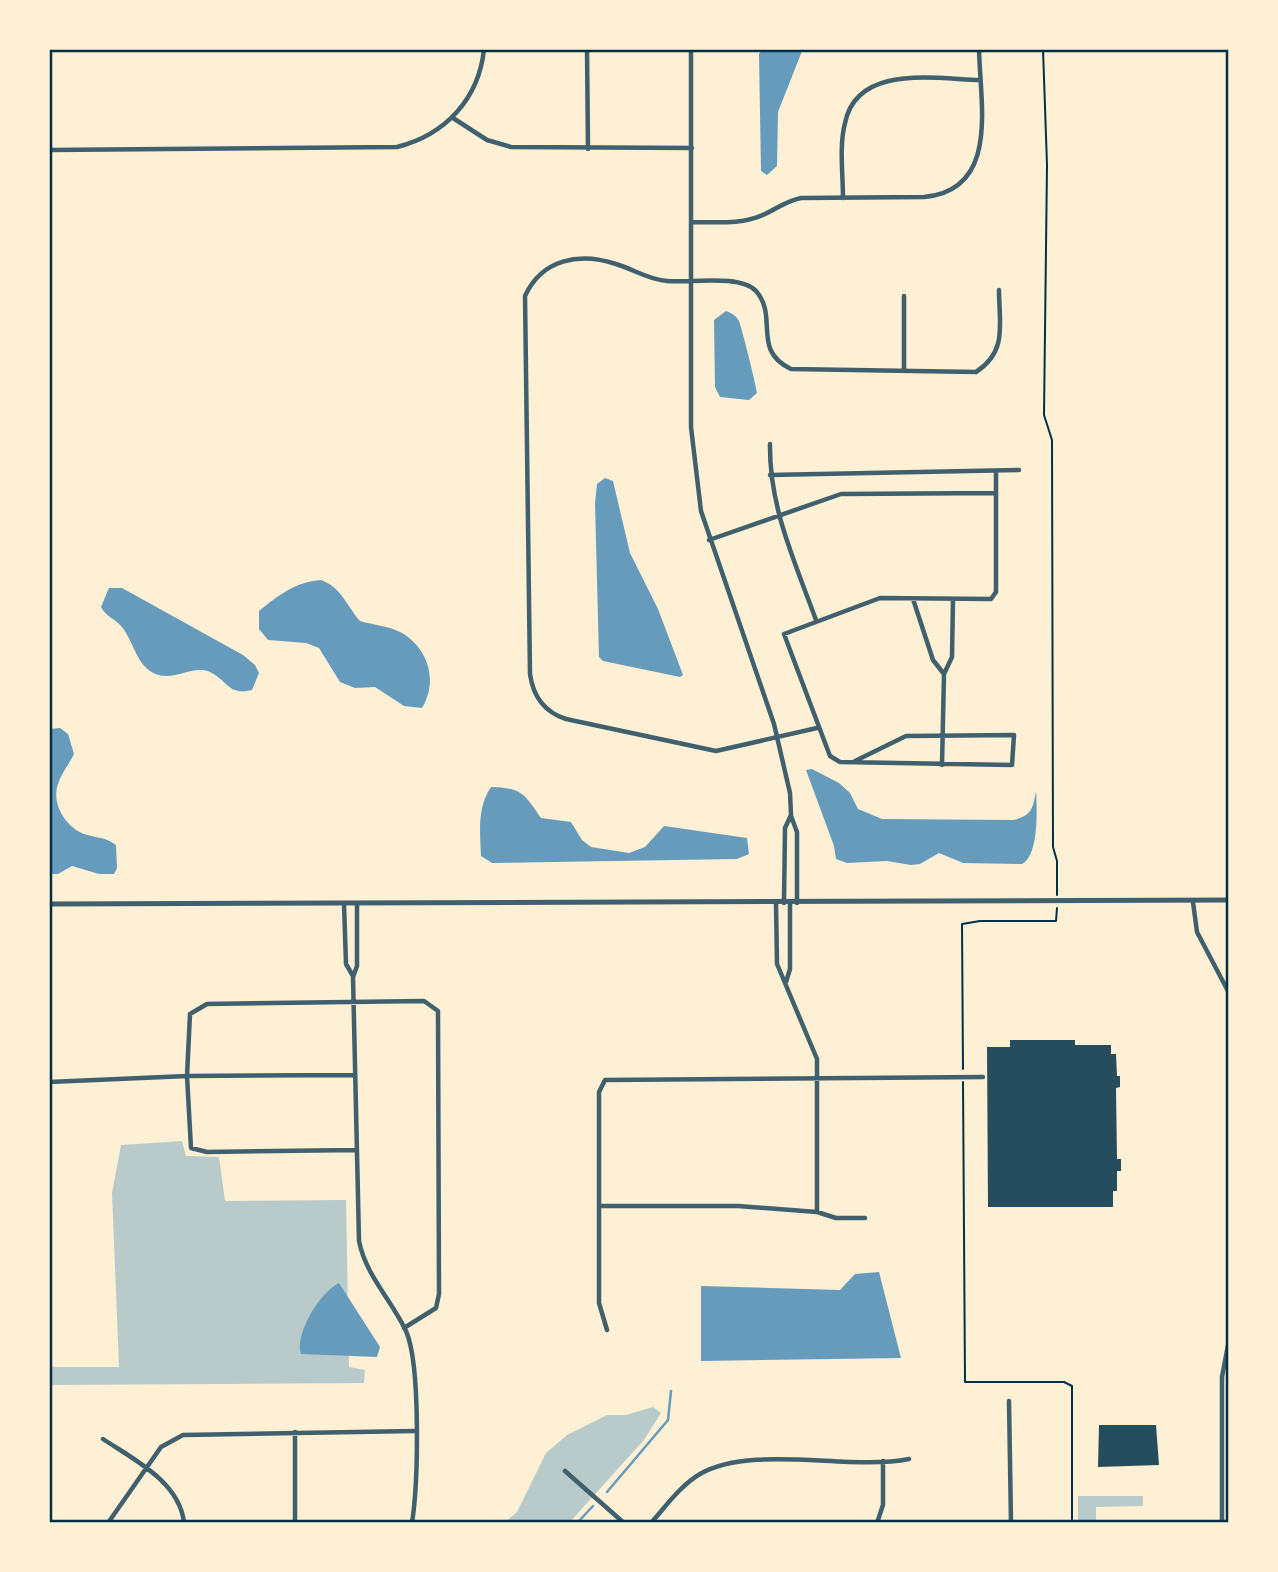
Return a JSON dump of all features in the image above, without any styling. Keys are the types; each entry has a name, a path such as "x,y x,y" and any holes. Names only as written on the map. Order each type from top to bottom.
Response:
{"street":[{"path":"49,150 391,148 426,138 453,118 475,85 484,49"},
{"path":"587,49 588,149"},
{"path":"691,49 691,427 696,481 709,540 778,738 791,815 797,832 790,903"},
{"path":"692,222 742,222 764,215 787,201 941,196 962,182 977,163 980,150 979,49"},
{"path":"843,198 845,120 851,104 860,94 886,80 980,80"},
{"path":"453,118 479,136 503,146 588,149 692,148"},
{"path":"817,728 716,751 556,715 535,693 530,674 528,645 525,296 536,277 552,265 579,258 617,264 664,281 737,282 755,291 766,313 766,338 770,352 780,364 791,369 976,372 996,356 999,341 999,290"},
{"path":"904,296 904,371"},
{"path":"770,444 770,475 777,515 816,620"},
{"path":"770,475 1019,470"},
{"path":"855,761 906,736 1014,735 1012,765 840,762 830,756 817,728 784,634 880,598 991,599 996,592 996,471"},
{"path":"709,540 841,494 996,493"},
{"path":"913,598 933,660 944,674"},
{"path":"942,765 944,674 952,657 953,599"},
{"path":"786,983 790,969 790,903 785,828 791,815"},
{"path":"50,903 125,906 1229,900"},
{"path":"1193,902 1197,932 1229,993"},
{"path":"776,903 778,964 817,1059 817,1212"},
{"path":"344,904 346,964 353,977"},
{"path":"357,904 356,965 353,977 362,1257 370,1275 404,1328 414,1378 412,1523"},
{"path":"357,1150 197,1151 190,1146 187,1020 199,1006 424,1001 433,1004 440,1017 439,1294 436,1308 404,1328"},
{"path":"49,1082 355,1076"},
{"path":"607,1330 599,1303 599,1092 603,1081 983,1077"},
{"path":"599,1206 738,1206 817,1212 836,1219 865,1218"},
{"path":"1222,1523 1222,1377 1229,1340"},
{"path":"1222,1377 1229,1377"},
{"path":"1009,1401 1011,1523"},
{"path":"108,1523 161,1447 183,1435 415,1431"},
{"path":"295,1432 295,1523"},
{"path":"103,1439 166,1485 177,1500 184,1523"},
{"path":"651,1523 686,1485 717,1466 749,1461 909,1460"},
{"path":"877,1523 883,1505 883,1461"},
{"path":"565,1471 624,1523"}],"path":[{"path":"1043,49 1047,165 1044,415 1052,440 1053,847 1057,861 1058,902 1056,921 980,920 962,924 965,1382 1064,1382 1072,1386 1072,1523"}],"shaded area":[{"path":"182,1141 186,1156 219,1157 225,1201 346,1200 349,1367 365,1370 364,1383 49,1385 49,1367 119,1367 112,1193 121,1145"},
{"path":"653,1407 661,1413 644,1440 569,1523 504,1523 517,1512 546,1453 567,1435 607,1415 626,1415"},
{"path":"1078,1496 1143,1496 1143,1506 1096,1507 1096,1523 1078,1523"}],"water":[{"path":"763,49 802,51 778,112 777,166 767,175 761,171 759,54"},
{"path":"726,311 739,321 746,346 757,393 749,400 720,397 715,387 714,320"},
{"path":"605,478 613,481 630,553 658,609 683,675 680,677 603,661 599,657 595,503 597,484"},
{"path":"321,580 339,592 360,621 402,633 419,648 430,677 427,698 422,708 404,706 375,687 355,688 340,682 319,648 306,643 268,640 259,629 259,611 266,605 295,586"},
{"path":"109,588 122,588 243,655 255,665 259,673 252,690 233,689 205,670 167,676 149,671 121,626 101,607"},
{"path":"60,728 68,734 74,754 58,784 58,807 77,831 116,845 117,868 114,874 99,874 72,866 58,874 49,874 49,729"},
{"path":"812,769 839,783 850,793 858,809 882,819 1013,820 1030,811 1036,791 1036,831 1032,851 1022,864 963,863 939,853 920,864 911,865 887,861 847,863 836,859 834,846 806,770"},
{"path":"491,787 510,789 521,794 541,818 571,822 582,840 591,847 629,853 645,847 664,826 747,838 749,854 737,859 492,863 481,856 480,829 483,803"},
{"path":"879,1272 901,1358 701,1361 701,1286 840,1290 855,1274"},
{"path":"339,1283 380,1347 377,1357 301,1354 301,1336 305,1325 324,1295"}],"building":[{"path":"1010,1040 1075,1040 1075,1045 1111,1045 1111,1054 1116,1054 1117,1076 1120,1076 1120,1087 1116,1088 1117,1159 1121,1159 1121,1171 1117,1171 1117,1191 1113,1191 1113,1207 988,1207 987,1047 1010,1047"},
{"path":"1099,1425 1156,1425 1159,1465 1098,1467"}],"waterway":[{"path":"607,1492 668,1420 671,1391"},
{"path":"577,1523 593,1506"}]}
